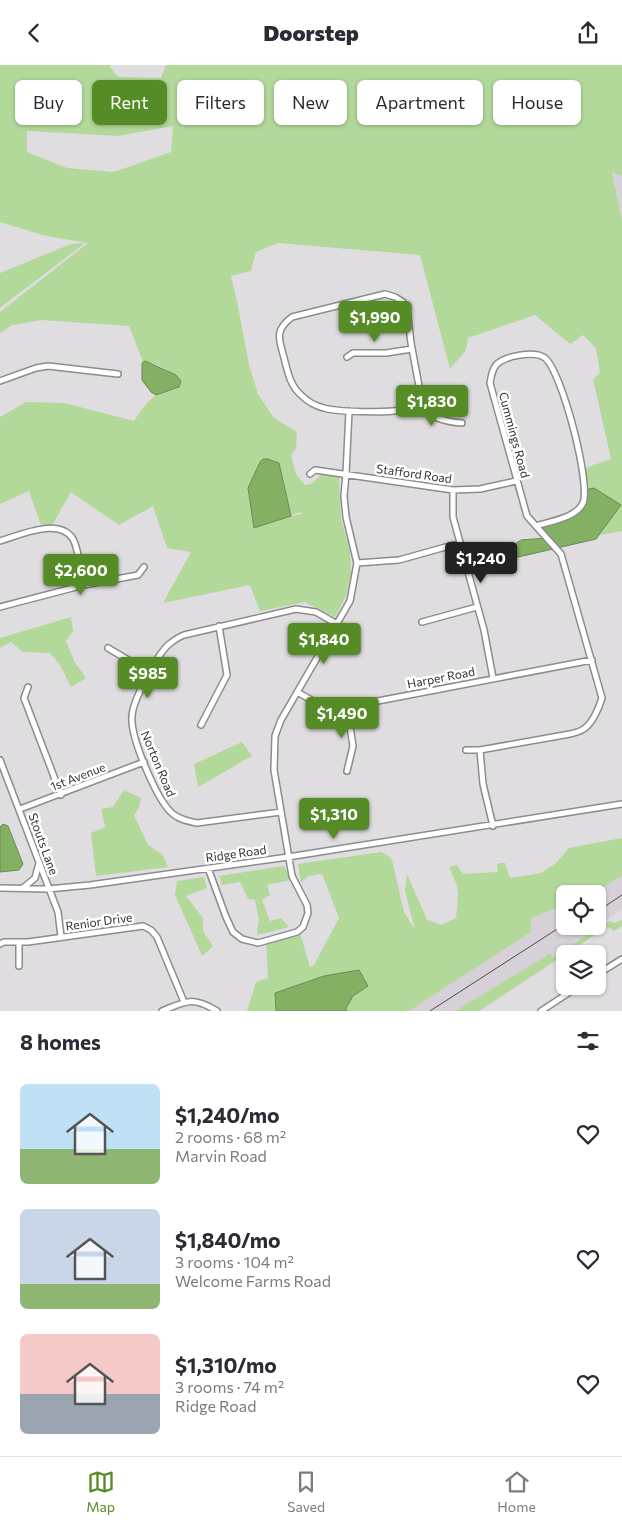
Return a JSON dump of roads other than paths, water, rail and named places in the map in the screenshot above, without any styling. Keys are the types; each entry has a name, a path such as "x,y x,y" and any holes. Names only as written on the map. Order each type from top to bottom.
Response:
{"street":[{"path":"385,295 396,297 403,302 407,309 412,349 419,387 416,401 401,410 387,412 349,411 318,407 300,395 293,386 278,339 285,322 292,317 385,295"},
{"path":"347,357 353,353 386,353 412,349"},
{"name":"Cummings Road","path":"466,750 480,751 583,730 595,713 602,698 561,555 527,516 490,383 494,367 500,361 530,353 545,358 551,365 562,393 581,460 585,496 582,504 571,515 536,526"},
{"path":"0,381 36,368 48,367 118,374"},
{"path":"412,404 428,415 442,421 462,423"},
{"path":"208,868 233,932 242,939 258,943 297,933 303,927 308,913 307,905 292,876 288,857 274,770 275,736 281,719 350,601 357,563 346,517 344,496 349,411"},
{"name":"Stafford Road","path":"310,474 314,470 453,491 480,489 516,481"},
{"path":"453,491 453,517 484,630 494,678"},
{"path":"0,541 43,529 58,528 66,531 74,540 84,585"},
{"path":"357,563 399,560 460,543"},
{"path":"0,607 84,585 138,575 144,567"},
{"path":"422,622 477,607"},
{"name":"Norton Road","path":"281,812 197,823 184,821 173,814 159,796 133,732 132,717 135,701 165,649 175,639 188,633 296,609 316,612 336,624"},
{"path":"201,725 227,675 219,626"},
{"path":"108,648 150,673"},
{"name":"Harper Road","path":"297,692 326,708 336,709 592,660"},
{"path":"28,687 24,698 61,795"},
{"path":"347,707 353,747 347,771"},
{"path":"480,751 483,784 493,825"},
{"name":"Stouts Lane","path":"0,760 58,912 61,937"},
{"name":"1st Avenue","path":"20,809 144,762"},
{"name":"Ridge Road","path":"0,888 48,889 85,886 288,857 622,804"},
{"path":"23,888 35,878 39,863"},
{"name":"Renior Drive","path":"0,944 143,926 157,937 184,1002"},
{"path":"19,942 19,966"},
{"path":"606,969 622,959"},
{"path":"542,1011 566,995"},
{"path":"162,1011 184,1002 198,1001 217,1011"}],"railway":[{"path":"606,906 622,895"},
{"path":"430,1011 556,930"}]}
